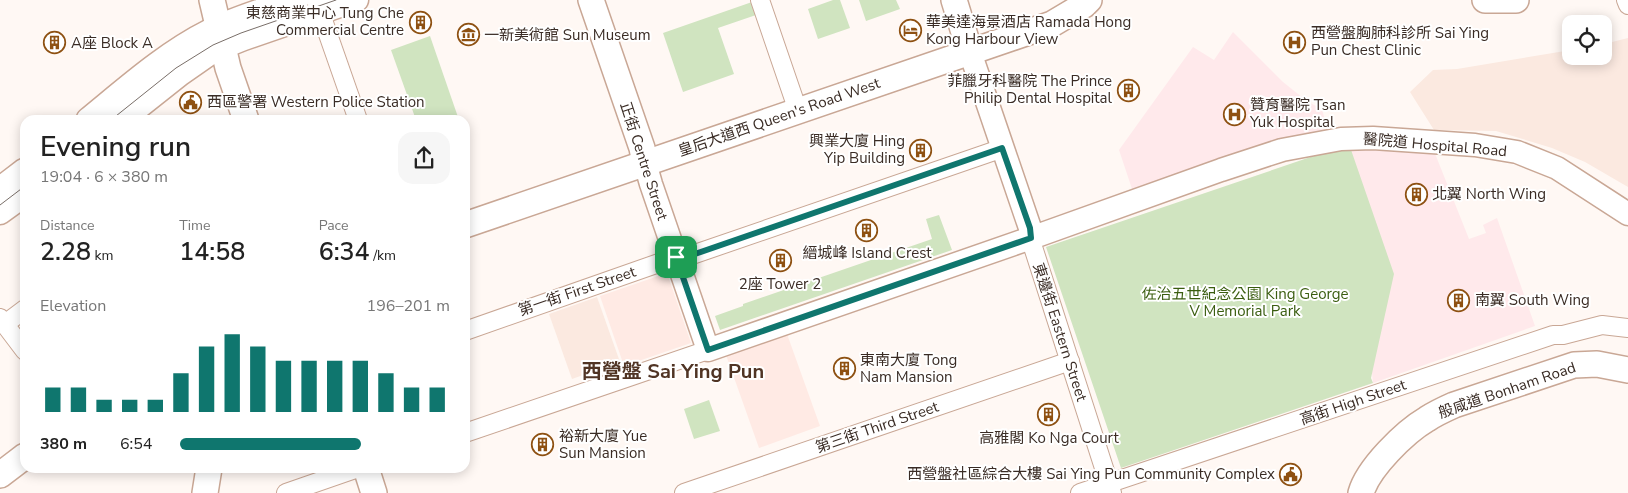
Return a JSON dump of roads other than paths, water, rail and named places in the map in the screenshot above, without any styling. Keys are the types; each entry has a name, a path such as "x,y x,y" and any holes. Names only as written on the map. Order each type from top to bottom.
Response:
{"main road":[{"path":"212,0 228,68 244,115"},
{"path":"95,115 180,49 221,37 296,0"},
{"name":"正街 Centre Street","path":"591,0 642,148 645,163"},
{"name":"東邊街 Eastern Street","path":"954,0 970,52"},
{"name":"皇后大道西 Queen's Road West","path":"470,222 1052,24 1089,0"},
{"path":"1485,0 1516,0"},
{"path":"0,190 20,174"},
{"name":"般咸道 Bonham Road","path":"1361,493 1370,474 1396,445 1425,420 1439,411 1574,365 1597,364 1628,370"},
{"path":"0,475 20,460"},
{"path":"205,493 208,473"},
{"path":"368,473 374,493"}],"street":[{"path":"130,115 193,65 221,37 318,6 357,0"},
{"path":"760,0 798,111"},
{"path":"1626,0 1628,5"},
{"path":"318,6 356,115"},
{"name":"東邊街 Eastern Street","path":"970,52 1030,228 1032,247 1110,488"},
{"name":"醫院道 Hospital Road","path":"708,350 1282,150 1334,140 1361,138 1475,145 1517,152 1557,168 1628,214"},
{"name":"第一街 First Street","path":"470,329 676,257 689,256 1002,148"},
{"name":"正街 Centre Street","path":"645,163 649,180 708,350"},
{"path":"0,214 20,198"},
{"path":"20,312 2,321 20,344"},
{"name":"高街 High Street","path":"1080,493 1110,488 1553,335 1563,335 1602,325 1628,328"},
{"path":"470,431 708,350"},
{"name":"第三街 Third Street","path":"684,493 1070,361"},
{"path":"286,493 344,473"}],"tram line":[{"path":"117,115 176,68 213,45 241,33 336,0"},
{"path":"0,205 20,190"}],"place":[{"name":"東慈商業中心 Tung Che Commercial Centre","path":"420,22"},
{"name":"華美達海景酒店 Ramada Hong Kong Harbour View","path":"910,31"},
{"name":"一新美術館 Sun Museum","path":"468,35"},
{"name":"西營盤胸肺科診所 Sai Ying Pun Chest Clinic","path":"1295,42"},
{"name":"A座 Block A","path":"55,43"},
{"name":"菲臘牙科醫院 The Prince Philip Dental Hospital","path":"1128,90"},
{"name":"西區警署 Western Police Station","path":"191,102"},
{"name":"贊育醫院 Tsan Yuk Hospital","path":"1234,114"},
{"name":"興業大廈 Hing Yip Building","path":"921,150"},
{"name":"北翼 North Wing","path":"1416,194"},
{"name":"縉城峰 Island Crest","path":"867,230"},
{"name":"2座 Tower 2","path":"780,261"},
{"name":"南翼 South Wing","path":"1459,300"},
{"name":"東南大廈 Tong Nam Mansion","path":"844,369"},
{"name":"高雅閣 Ko Nga Court","path":"1049,415"},
{"name":"裕新大廈 Yue Sun Mansion","path":"543,445"},
{"name":"西營盤社區綜合大樓 Sai Ying Pun Community Complex","path":"1291,474"}],"district":[{"name":"西營盤 Sai Ying Pun","path":"673,371"}],"park label":[{"name":"佐治五世紀念公園 King George V Memorial Park","path":"1245,302"}]}
